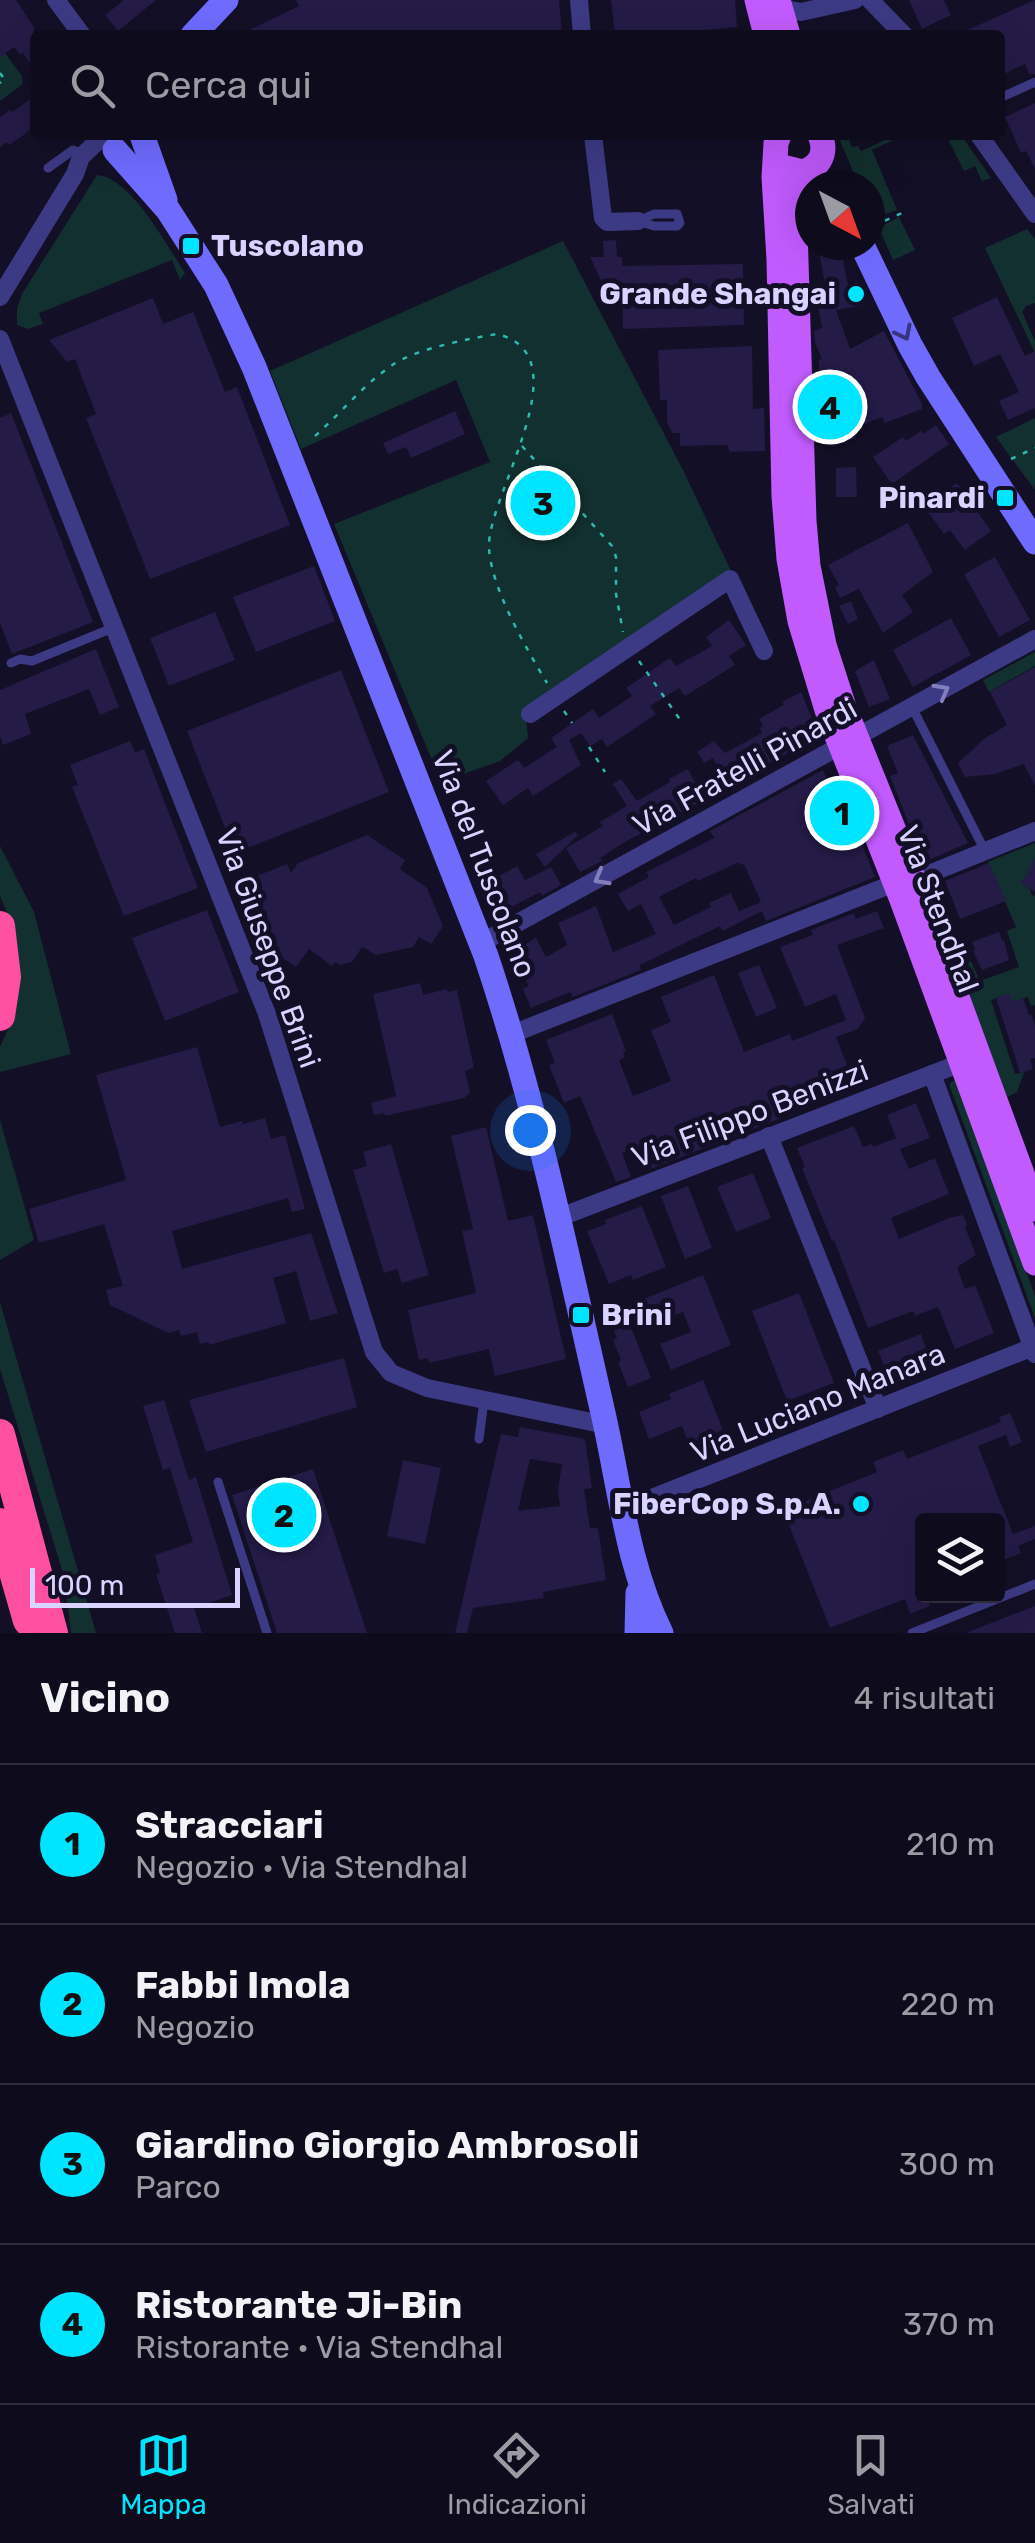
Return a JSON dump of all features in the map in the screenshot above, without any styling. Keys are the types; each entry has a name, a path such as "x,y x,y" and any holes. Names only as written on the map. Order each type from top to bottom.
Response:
{"highway":[{"path":"0,926 6,977 0,1016"},
{"path":"0,1434 53,1633"},
{"path":"0,1523 32,1633"}],"main road":[{"path":"757,0 765,30"},
{"name":"Via Stendhal","path":"815,170 823,154 822,140"},
{"path":"778,146 788,169 795,173"},
{"name":"Via Stendhal","path":"778,146 774,205 779,258 782,459 789,559 800,621 809,657 848,742 1035,1209"},
{"name":"Via Stendhal","path":"800,260 802,491 808,566 848,742"},
{"name":"Via Stendhal","path":"904,882 962,1063 1035,1263"}],"street":[{"path":"56,0 78,30"},
{"path":"198,30 226,0"},
{"path":"579,0 582,30"},
{"path":"782,16 791,10 801,12 855,0"},
{"path":"870,0 899,30"},
{"path":"0,297 75,174 83,154 119,140"},
{"path":"75,174 119,140"},
{"name":"Via del Tuscolano","path":"119,140 216,285 254,367 481,943 512,1034 558,1218 638,1578"},
{"path":"594,140 602,218 607,222 638,222"},
{"path":"983,140 1035,214"},
{"path":"879,260 928,377 1035,542"},
{"name":"Via Giuseppe Brini","path":"0,339 268,1014 374,1352 390,1372 428,1388 606,1424"},
{"path":"530,714 730,578 764,651"},
{"name":"Via Fratelli Pinardi","path":"481,943 1035,639"},
{"path":"512,1034 1035,831"},
{"name":"Via Filippo Benizzi","path":"558,1218 962,1063"},
{"path":"932,1074 1034,1350"},
{"path":"769,1136 878,1409"},
{"name":"Via Luciano Manara","path":"623,1508 1034,1350"},
{"path":"637,1633 638,1578"},
{"path":"638,1578 662,1633"}],"lane":[{"path":"1005,96 1035,82"},
{"path":"48,168 73,150 83,154"},
{"path":"11,663 20,659 32,661 114,627"},
{"path":"912,707 985,851"},
{"path":"480,1439 484,1400"},
{"path":"218,1482 267,1633"},
{"path":"912,1633 1035,1584"}],"path":[{"path":"0,73 2,81"},
{"path":"885,224 902,213"},
{"path":"315,436 358,392 407,357 497,334 511,337 523,347 534,382 530,415 491,523 490,566 520,635 572,723"},
{"path":"521,445 612,546 624,634 681,721"},
{"path":"1011,459 1035,448"},
{"path":"589,747 605,772"}],"green space":[{"path":"5,53 22,76 23,84 0,101 0,57"},
{"path":"840,140 849,140 852,147 858,146 861,151 893,140 872,150 880,170 853,170"},
{"path":"948,140 964,140 991,178 982,181 975,166 964,171"},
{"path":"97,175 123,187 135,200 185,273 180,280 172,260 39,313 43,324 28,329 17,325 22,294"},
{"path":"885,181 897,210 885,214"},
{"path":"899,217 915,250 893,260 885,242 885,225"},
{"path":"1027,229 1035,239 1035,303 1022,312 1035,341 1035,353 985,248"},
{"path":"563,241 683,470 731,571 525,707 528,738 500,761 441,782 334,524 490,462 456,380 301,449 270,371"},
{"path":"1035,418 1035,490 996,437"},
{"path":"1035,652 1035,666 989,692 983,680"},
{"path":"1035,843 1035,864 1021,883 1035,895 1035,1005 1031,1006 1028,997 1012,1002 1009,994 991,1000 1015,1074 1024,1072 1017,1092 1007,1097 958,966 971,961 980,981 1019,967 1007,931 1016,927 988,862"},
{"path":"0,846 34,912 71,1054 0,1072 0,1047 9,1027 11,922 0,896"},
{"path":"956,1079 1035,1296 1035,1318 950,1087"},
{"path":"0,1120 34,1240 0,1260"},
{"path":"0,1302 96,1633 71,1633 64,1576 0,1369"}],"building":[{"path":"0,0 16,0 35,29 30,30 30,64 14,47 0,57"},
{"path":"124,0 156,0 119,30 105,15"},
{"path":"296,0 559,0 562,30 249,30 299,6"},
{"path":"611,0 735,0 737,27 614,30"},
{"path":"909,0 944,0 951,15 922,29"},
{"path":"1035,0 1035,74 1030,75 1025,64 1005,74 1005,30 967,30"},
{"path":"30,99 30,130 0,147 0,117"},
{"path":"1035,103 1035,169 1026,151 1021,153 1005,117"},
{"path":"616,240 622,266 743,264 744,325 623,329 622,295 608,295 590,257 604,257 603,241"},
{"path":"821,260 843,260 848,285 859,283 863,305 836,310 850,349 884,331 922,404 922,409 885,423 882,417 854,428 856,438 832,447 818,413 822,359 814,331 822,328 816,292 826,291"},
{"path":"997,297 1025,356 1035,351 1035,408 1008,420 999,401 1019,392 1000,354 974,366 952,318"},
{"path":"153,298 163,324 193,312 225,392 237,387 290,525 150,579 86,418 96,414 75,359 67,362 49,340"},
{"path":"752,346 753,409 764,408 765,451 730,452 727,445 680,446 680,433 672,433 667,422 667,400 660,400 658,350"},
{"path":"455,411 465,434 411,458 406,447 388,454 383,443"},
{"path":"11,413 93,622 12,654 0,623 0,418"},
{"path":"936,425 949,444 892,484 873,457 903,437 906,441"},
{"path":"856,467 857,497 836,497 836,468"},
{"path":"957,483 991,531 965,550 950,530 944,534 923,505"},
{"path":"908,523 933,572 902,595 913,612 883,633 859,589 840,598 835,587 839,585 828,565"},
{"path":"995,557 1030,620 999,637 964,574"},
{"path":"314,566 335,621 256,652 233,597"},
{"path":"851,601 858,619 848,624 839,606"},
{"path":"215,612 235,660 169,686 150,638"},
{"path":"951,618 971,655 913,687 893,650"},
{"path":"729,620 746,645 729,656 735,665 685,696 679,688 650,706 656,714 607,747 602,739 590,746 581,733 569,740 581,765 533,796 528,788 503,805 486,781 518,760 524,768 557,747 551,738 593,709 599,718 632,696 626,688 670,658 676,666 712,646 706,637"},
{"path":"96,649 119,707 100,715 89,689 25,714 31,734 3,745 0,690"},
{"path":"874,660 890,699 869,707 855,671"},
{"path":"1035,667 1035,786 1024,764 995,774 965,777 958,763 985,738 1007,725 990,692"},
{"path":"341,670 389,792 235,853 187,731"},
{"path":"801,692 819,735 756,771 749,758 721,773 713,758 704,763 697,752 714,741 725,753 762,733 759,719"},
{"path":"913,735 968,843 924,862 890,776 898,773 887,746"},
{"path":"130,741 135,753 144,749 198,888 124,916 72,787 78,785 70,765"},
{"path":"688,769 704,800 623,843 600,858 602,861 580,872 566,848 627,806 613,784 621,779 637,801"},
{"path":"823,770 854,845 861,842 875,877 766,921 762,911 723,931 720,926 640,965 641,970 573,997 570,992 531,1008 523,989 529,986 521,971 527,967 517,949 536,938 546,957 567,945 558,923 596,906 613,952 656,934 641,904 628,911 618,894 649,877 646,872 714,838 710,831","holes":["739,862 744,864 761,902 739,911 731,893 674,925 659,897 696,878 698,881"]},
{"path":"575,832 578,835 545,867 536,854"},
{"path":"367,835 405,860 400,869 427,888 443,926 431,944 419,937 413,947 376,955 362,947 352,962 335,962 332,966 309,949 296,967 272,951 277,944 253,928 260,917 244,881 287,864 291,873 298,863"},
{"path":"1035,858 1035,892 1021,883"},
{"path":"989,863 1006,901 960,919 945,881"},
{"path":"517,866 525,880 551,867 561,885 497,915 485,892 498,889 492,880"},
{"path":"207,910 239,992 165,1021 132,938"},
{"path":"877,911 884,928 837,945 865,1018 858,1029 836,1037 850,1073 776,1105 781,1118 650,1169 641,1146 622,1153 631,1177 616,1182 580,1096 564,1103 549,1065 555,1063 546,1040 612,1014 626,1051 619,1060 633,1096 671,1081 651,1030 671,1022 661,997 714,975 744,1052 790,1034 792,1041 846,1020 836,994 805,1007 780,947 854,913 856,919"},
{"path":"999,932 1009,960 982,970 972,942"},
{"path":"759,965 777,1008 756,1017 738,973"},
{"path":"420,983 423,995 457,990 474,1068 465,1071 470,1093 464,1098 385,1116 374,1115 371,1103 396,1096 373,994"},
{"path":"1009,993 1012,1002 1023,998 1035,1025 1035,1058 1030,1059 1033,1069 1020,1073 996,998"},
{"path":"197,1047 220,1127 265,1118 271,1139 285,1135 305,1209 292,1212 288,1198 172,1231 182,1269 311,1233 338,1313 310,1321 296,1271 273,1278 286,1323 209,1345 200,1344 197,1332 181,1336 179,1330 168,1333 110,1305 106,1290 123,1286 104,1224 39,1243 29,1209 126,1180 96,1075"},
{"path":"916,1103 930,1138 900,1149 909,1169 935,1158 949,1194 891,1218 899,1239 963,1215 976,1255 957,1267 965,1289 975,1285 994,1333 955,1349 938,1307 915,1316 913,1311 868,1328 797,1148 854,1126 863,1147 873,1147 896,1138 887,1115"},
{"path":"486,1127 508,1221 533,1215 566,1359 495,1376 489,1349 429,1363 428,1358 419,1360 408,1310 476,1293 462,1231 473,1229 451,1136"},
{"path":"391,1144 429,1275 402,1283 397,1269 384,1273 353,1170 367,1166 363,1152"},
{"path":"753,1173 771,1218 736,1232 717,1187"},
{"path":"688,1186 712,1248 685,1259 661,1196"},
{"path":"642,1206 666,1267 633,1280 631,1275 609,1284 587,1231"},
{"path":"703,1275 731,1345 671,1370 660,1344 691,1332 683,1312 652,1324 641,1300"},
{"path":"799,1293 834,1383 787,1401 752,1311"},
{"path":"623,1307 651,1378 628,1387 607,1313"},
{"path":"921,1334 929,1357 888,1374 878,1351"},
{"path":"344,1358 357,1407 206,1452 189,1400"},
{"path":"703,1380 723,1430 689,1444 682,1426 649,1439 639,1412"},
{"path":"164,1400 189,1480 196,1477 232,1595 194,1608 202,1633 175,1633 156,1574 160,1573 155,1555 193,1542 170,1468 163,1470 143,1406"},
{"path":"1010,1413 1022,1442 1010,1447 1006,1435 978,1446 1005,1513 915,1513 915,1603 930,1606 910,1614 905,1599 830,1628 783,1510 877,1472 873,1462 903,1450 907,1459 1001,1422 999,1417"},
{"path":"520,1427 585,1439 592,1488 584,1489 590,1528 598,1528 606,1580 543,1592 544,1598 473,1608 467,1633 455,1633 501,1434 518,1437","holes":["530,1459 562,1464 560,1506 518,1511"]},
{"path":"403,1460 441,1468 425,1544 387,1536"},
{"path":"313,1469 367,1633 277,1633 232,1495"},
{"path":"1005,1514 1013,1534 1035,1526 1035,1539 1018,1546 1021,1553 1005,1559"},
{"path":"1035,1606 1035,1633 968,1633 968,1632"}],"place":[{"name":"Tuscolano","path":"191,246"},
{"name":"Grande Shangai","path":"856,294"},
{"name":"Ristorante Ji-Bin","path":"830,407"},
{"name":"Pinardi","path":"1005,498"},
{"name":"Giardino Giorgio Ambrosoli","path":"543,503"},
{"name":"Stracciari","path":"842,813"},
{"name":"Brini","path":"581,1315"},
{"name":"FiberCop S.p.A.","path":"861,1504"},
{"name":"Fabbi Imola","path":"284,1515"}]}
